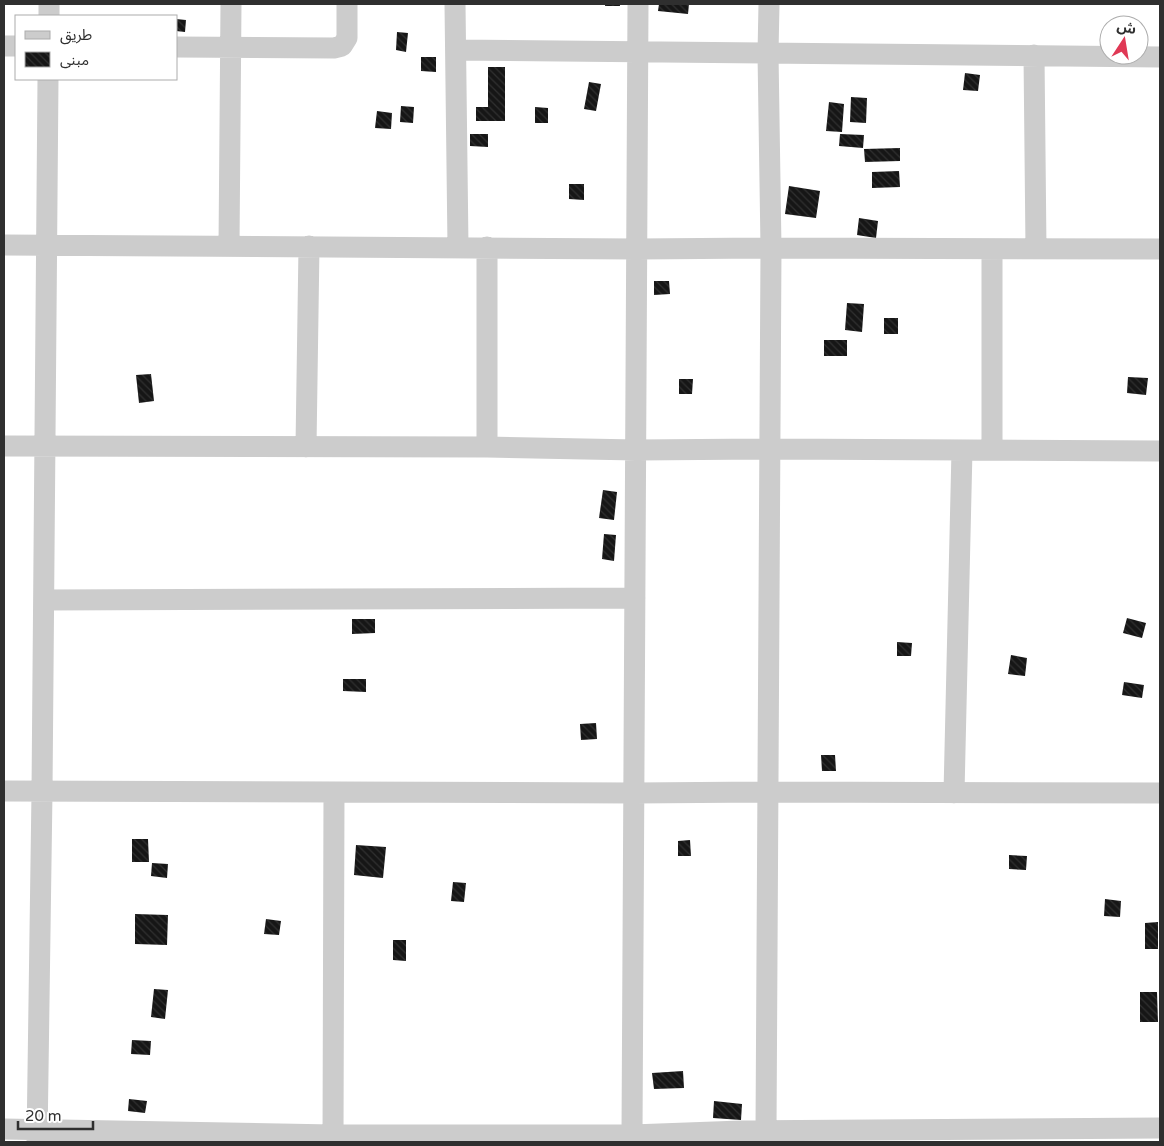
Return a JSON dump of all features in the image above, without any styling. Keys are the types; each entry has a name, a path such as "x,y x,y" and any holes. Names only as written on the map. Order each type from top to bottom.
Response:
{"street":[{"path":"229,246 231,4"},
{"path":"178,47 334,48 342,46 347,38 346,4"},
{"path":"455,4 458,247"},
{"path":"632,1135 638,4"},
{"path":"766,1131 771,248 769,4"},
{"path":"456,50 1160,57"},
{"path":"1034,55 1036,249"},
{"path":"36,1136 42,792 48,80"},
{"path":"4,245 637,249 1160,249"},
{"path":"306,447 308,246"},
{"path":"487,247 487,447"},
{"path":"992,249 992,450"},
{"path":"4,446 1160,451"},
{"path":"954,793 962,450"},
{"path":"44,600 635,598"},
{"path":"4,791 1160,792"},
{"path":"333,1138 334,792"},
{"path":"4,1128 36,1136 333,1138 632,1135 742,1137 766,1131 985,1136 1160,1128"}],"building":[{"path":"605,4 620,4 620,6 605,6"},
{"path":"659,4 689,4 688,14 658,11"},
{"path":"178,19 186,20 185,32 178,31"},
{"path":"397,32 408,33 406,52 396,50"},
{"path":"421,57 436,57 436,72 421,71"},
{"path":"488,67 505,67 505,121 476,121 476,107 488,107"},
{"path":"965,73 980,75 978,91 963,90"},
{"path":"589,82 601,84 596,111 584,109"},
{"path":"851,97 867,98 866,123 850,122"},
{"path":"829,102 844,104 842,132 826,131"},
{"path":"401,106 414,107 413,123 400,122"},
{"path":"535,107 548,108 548,123 535,123"},
{"path":"377,111 392,113 391,129 375,128"},
{"path":"470,134 488,134 488,147 470,146"},
{"path":"840,134 864,135 863,148 839,146"},
{"path":"900,148 900,161 865,162 864,149"},
{"path":"899,171 900,187 872,188 872,172"},
{"path":"569,184 584,184 584,200 569,199"},
{"path":"789,186 820,191 816,218 785,214"},
{"path":"859,218 878,221 876,238 857,235"},
{"path":"654,281 669,281 670,294 654,295"},
{"path":"847,303 864,304 862,332 845,330"},
{"path":"884,318 898,318 898,334 884,334"},
{"path":"824,340 847,340 847,356 824,356"},
{"path":"151,374 154,401 139,403 136,375"},
{"path":"1128,377 1148,378 1146,395 1127,393"},
{"path":"679,379 693,379 692,394 679,394"},
{"path":"603,490 617,492 614,520 599,518"},
{"path":"604,534 616,535 614,561 602,559"},
{"path":"1127,618 1146,623 1142,638 1123,633"},
{"path":"352,619 375,619 375,633 352,634"},
{"path":"897,642 912,643 911,656 897,656"},
{"path":"1011,655 1027,658 1025,676 1008,674"},
{"path":"343,679 366,679 366,692 343,691"},
{"path":"1124,682 1144,685 1142,698 1122,695"},
{"path":"596,723 597,739 581,740 580,724"},
{"path":"821,755 835,755 836,771 822,771"},
{"path":"132,839 148,839 149,862 132,862"},
{"path":"690,840 691,856 678,856 678,841"},
{"path":"356,845 386,847 383,878 354,875"},
{"path":"1009,855 1027,856 1026,870 1009,869"},
{"path":"152,863 168,864 167,878 151,876"},
{"path":"453,882 466,883 464,902 451,901"},
{"path":"1105,899 1121,901 1120,917 1104,916"},
{"path":"135,914 168,915 167,945 135,944"},
{"path":"266,919 281,921 279,935 264,934"},
{"path":"1158,922 1158,949 1145,949 1145,923"},
{"path":"393,940 406,940 406,961 393,960"},
{"path":"154,989 168,990 165,1019 151,1017"},
{"path":"1140,992 1157,992 1158,1022 1140,1022"},
{"path":"132,1040 151,1041 150,1055 131,1054"},
{"path":"683,1071 684,1088 654,1089 652,1073"},
{"path":"129,1099 147,1101 145,1113 128,1111"},
{"path":"714,1101 742,1104 741,1120 713,1118"}]}
